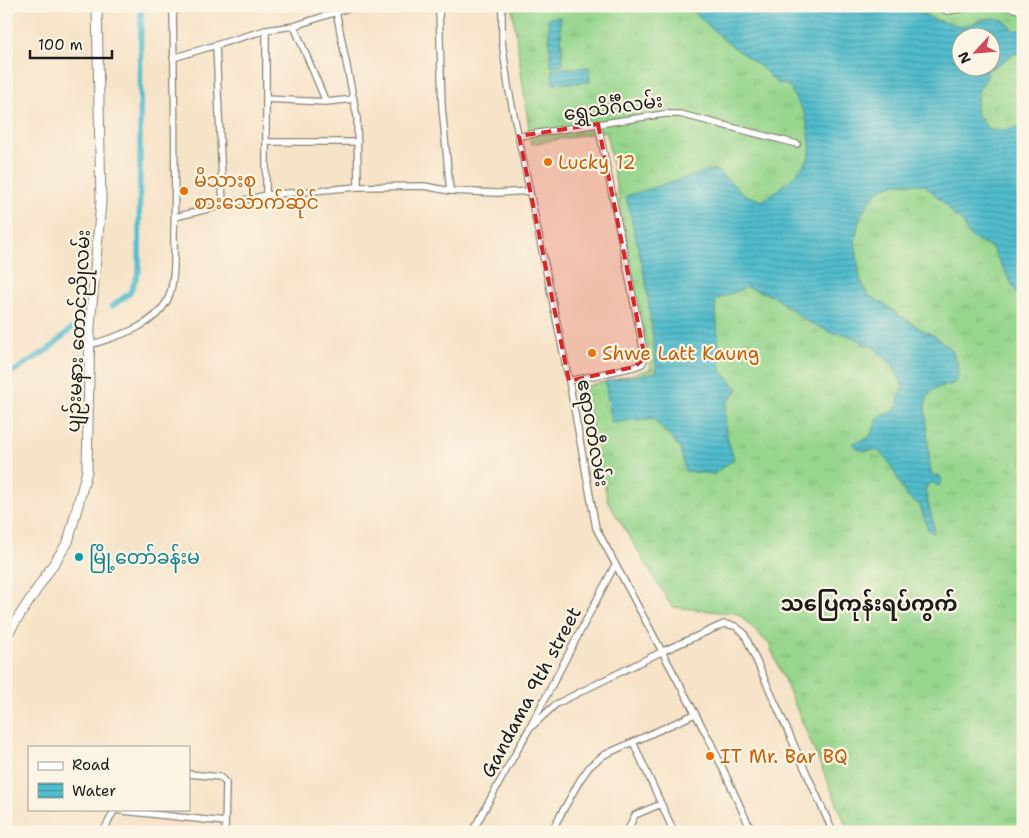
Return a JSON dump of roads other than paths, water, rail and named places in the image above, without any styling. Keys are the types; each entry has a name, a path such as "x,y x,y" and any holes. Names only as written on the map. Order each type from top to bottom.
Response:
{"main road":[{"name":"ပျဉ်းမနား တောင်ညိုလမ်း","path":"6,636 68,542 87,471 90,326 101,202 97,6"}],"street":[{"path":"90,345 153,320 167,300 173,278 175,217 173,9 191,6"},
{"path":"173,58 266,30 294,26 336,9 356,6"},
{"path":"439,6 442,107 450,191"},
{"name":"ဧရာဝတီလမ်း","path":"502,6 502,41 508,86 569,381 592,516 614,566 711,743 752,832"},
{"path":"937,6 947,11 980,6"},
{"path":"1004,6 1023,11"},
{"path":"336,9 357,117 358,187"},
{"path":"294,26 326,102"},
{"path":"266,30 266,195"},
{"path":"216,45 223,205"},
{"path":"266,99 326,102 354,99"},
{"name":"ရွှေသိင်္ဂီလမ်း","path":"519,136 664,114 680,114 797,144"},
{"path":"569,381 634,368 642,364 645,358 598,124"},
{"path":"266,142 358,142"},
{"path":"175,217 266,195 358,187 424,186 450,191 529,192"},
{"name":"Gandama 9th street","path":"472,832 529,729 614,566"},
{"path":"529,729 556,704 661,652 724,624 734,626 744,632 833,832"},
{"path":"551,832 590,766 604,755 695,714"},
{"path":"633,742 674,832"},
{"path":"190,774 220,777 226,783 225,832"},
{"path":"627,832 636,816 661,804"},
{"path":"103,832 115,810 225,822"}],"water":[{"path":"682,6 909,6 933,19 961,26 994,18 1004,20 1014,30 1023,30 1023,56 1021,57 1016,53 1002,62 1002,28 952,28 952,78 986,78 978,91 976,114 989,130 1023,128 1023,304 992,248 971,237 959,218 955,217 948,207 925,185 896,183 880,189 871,199 860,217 855,239 860,279 868,295 936,337 951,349 957,362 958,378 953,384 934,389 929,395 925,406 931,475 940,476 942,482 938,486 933,482 927,485 925,491 934,526 933,533 928,530 920,505 908,497 883,455 876,451 860,450 853,443 869,438 879,417 896,410 903,387 893,365 871,345 864,345 860,340 844,334 832,333 806,321 773,296 747,287 715,300 721,371 738,389 726,404 725,430 734,459 714,474 685,471 680,448 653,418 612,423 605,381 657,372 646,282 626,196 715,169 745,195 762,201 797,173 810,153 810,140 805,115 791,88 785,84 777,83 761,67 729,44 694,12"},
{"path":"560,17 563,65 551,66 548,18"},
{"path":"589,67 590,82 553,84 552,69"}],"waterway":[{"path":"112,306 130,293 139,271 141,6"},
{"path":"6,376 49,349 72,328"}],"place":[{"name":"Lucky 12","path":"548,162"},
{"name":"မိသားစု စားသောက်ဆိုင်","path":"184,191"},
{"name":"Shwe Latt Kaung","path":"592,353"},
{"name":"မြို့တော်ခန်းမ","path":"79,557"},
{"name":"IT Mr. Bar BQ","path":"710,756"}],"district":[{"name":"သပြေကုန်းရပ်ကွက်","path":"869,604"}]}
